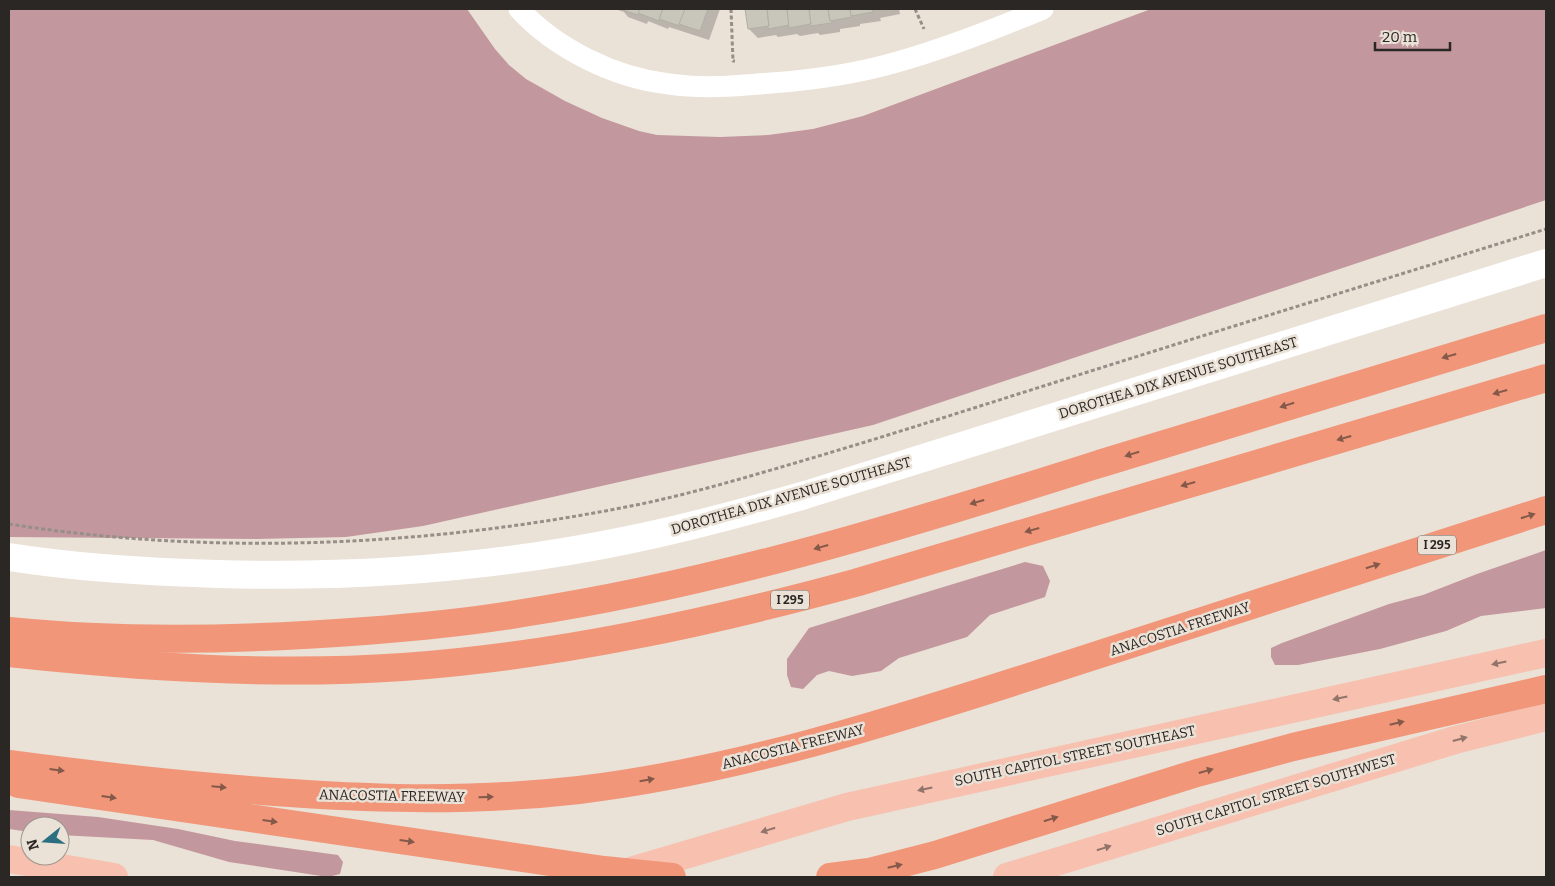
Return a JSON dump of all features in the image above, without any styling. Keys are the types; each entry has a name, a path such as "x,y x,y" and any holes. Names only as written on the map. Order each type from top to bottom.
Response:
{"highway":[{"path":"9,631 130,638 276,637 379,630 481,620 613,597 703,578 816,549 988,499 1358,383 1546,328"},
{"name":"I 295","path":"9,652 84,660 222,670 313,670 447,663 538,652 591,643 766,607 846,585 1546,378"},
{"name":"ANACOSTIA FREEWAY","path":"9,764 167,783 293,794 349,796 440,798 496,796 567,791 622,784 757,757 892,721 1546,510"},
{"path":"830,877 869,872 935,856 1197,773 1293,747 1546,690"},
{"path":"9,783 565,864 672,877"}],"main road":[{"name":"DOROTHEA DIX AVENUE SOUTHEAST","path":"9,557 36,562 136,571 312,575 447,567 519,558 627,540 709,522 804,495 1546,263"},
{"name":"SOUTH CAPITOL STREET SOUTHEAST","path":"609,877 846,807 1546,653"},
{"name":"SOUTH CAPITOL STREET SOUTHWEST","path":"1007,877 1446,743 1546,717"},
{"path":"9,859 114,877"}],"street":[{"path":"519,9 560,43 601,65 622,73 667,84 697,87 735,87 816,79 869,69 920,56 1043,9"}],"path":[{"path":"731,9 733,61"},
{"path":"915,9 924,29"},
{"path":"916,32 931,27"},
{"path":"724,62 741,62"},
{"path":"9,524 96,535 173,541 331,542 428,535 521,525 642,504 724,484 862,444 1546,229"}],"shaded area":[{"path":"9,9 467,9 495,49 509,65 526,79 565,101 602,118 639,131 657,135 720,137 768,135 813,129 863,116 1151,9 1546,9 1546,200 873,425 423,526 346,537 256,539 9,537"},
{"path":"1546,550 1546,608 1481,616 1446,631 1380,649 1298,665 1275,665 1271,657 1271,648 1282,643 1389,604 1423,595"},
{"path":"1025,562 1043,566 1050,581 1045,597 990,615 967,637 899,658 881,671 852,676 829,671 817,675 803,689 791,687 787,675 787,659 809,628"},
{"path":"9,810 98,817 178,829 235,841 338,855 343,862 340,874 328,877 229,862 153,840 70,836 70,816 20,816 20,831 9,829"}],"building":[{"path":"620,9 640,9 638,15"},
{"path":"640,9 663,9 659,21 638,13"},
{"path":"663,9 685,9 680,26 659,19"},
{"path":"685,9 708,9 700,31 679,24"},
{"path":"745,9 767,9 769,26 748,29"},
{"path":"767,9 787,9 790,25 768,29"},
{"path":"787,9 809,9 811,24 789,28"},
{"path":"809,9 828,9 832,23 810,26"},
{"path":"828,9 850,9 852,17 830,21"},
{"path":"850,9 872,9 873,12 851,16"}]}
